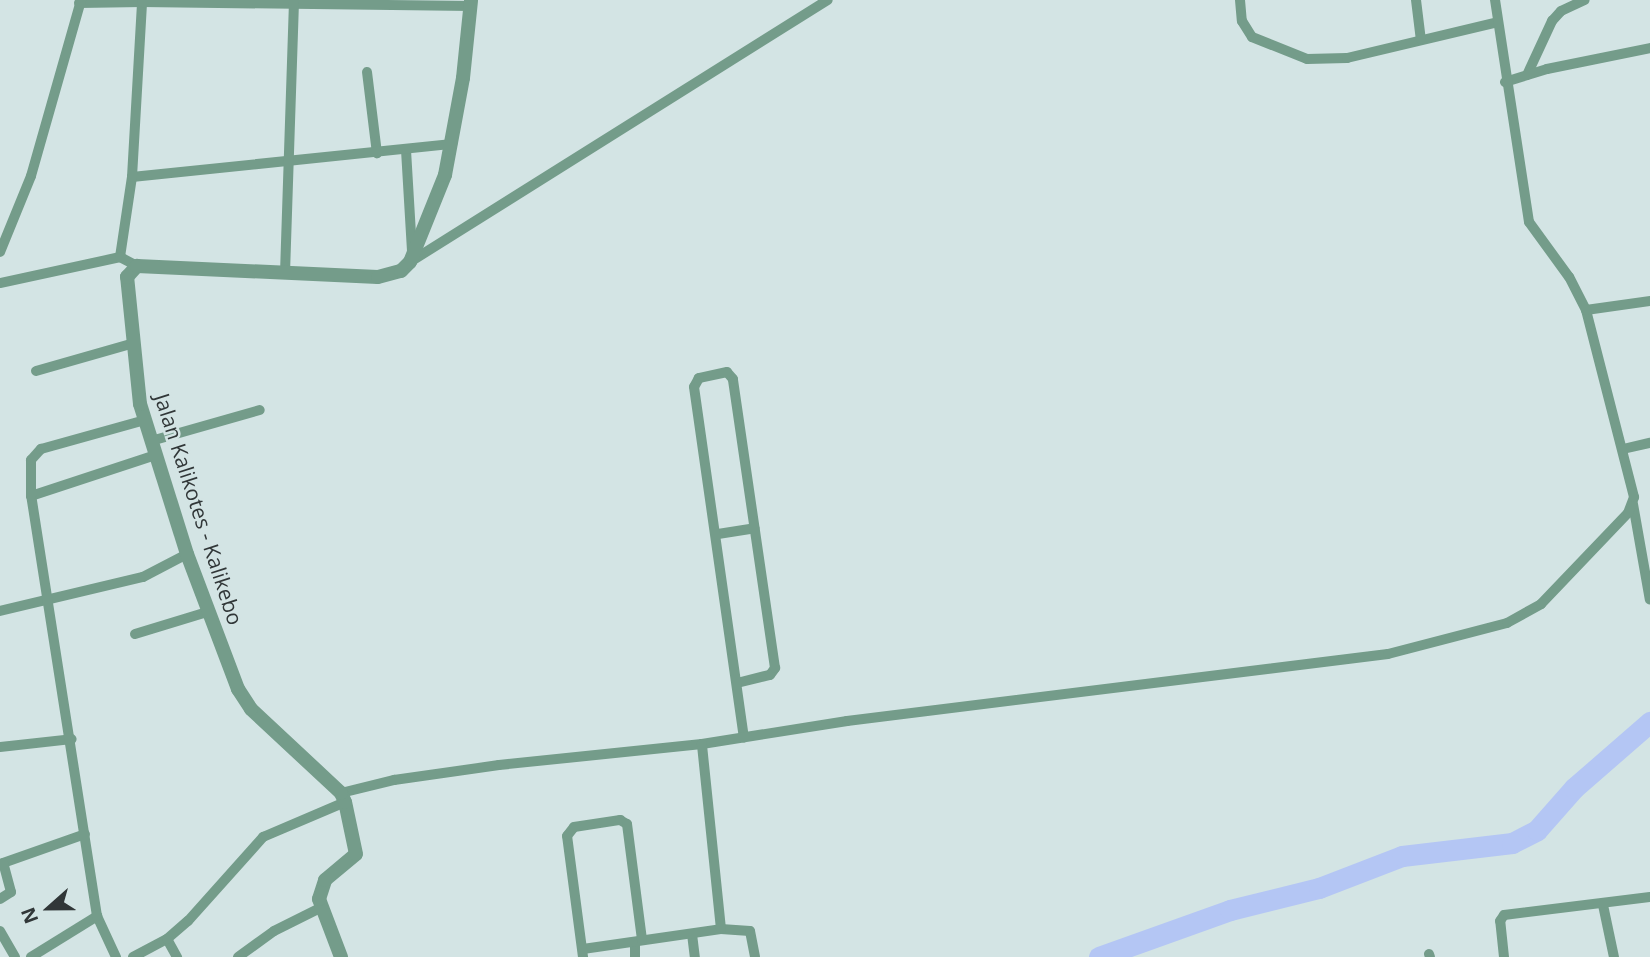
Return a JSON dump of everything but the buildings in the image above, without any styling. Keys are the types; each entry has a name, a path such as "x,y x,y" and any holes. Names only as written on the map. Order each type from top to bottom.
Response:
{"street":[{"path":"0,283 120,257 136,266 387,277 411,259 828,0"},
{"path":"1240,0 1242,21 1252,37 1307,59 1347,58 1421,38 1498,22"},
{"path":"1416,0 1421,38"},
{"path":"1495,0 1505,82 1529,222 1569,277 1586,310 1623,449 1650,600"},
{"path":"1527,75 1552,22 1561,11 1585,0"},
{"path":"0,252 32,176 80,1 471,3 452,145 438,198 411,259"},
{"path":"120,257 132,177 142,2"},
{"path":"285,273 294,3"},
{"path":"1505,82 1650,48"},
{"path":"367,72 377,153"},
{"path":"132,177 452,145"},
{"path":"406,150 411,259"},
{"name":"Jalan Kalikotes - Kalikebo","path":"136,266 127,277 137,389 187,554 244,700 343,798"},
{"path":"1586,310 1650,301"},
{"path":"36,371 134,344"},
{"path":"737,683 765,676 775,668 733,379 727,372 697,379 694,387 718,534 737,683 744,737"},
{"path":"151,441 260,410"},
{"path":"116,957 97,916 72,739 31,496 31,460 41,449 145,419"},
{"path":"1623,449 1650,443"},
{"path":"31,496 156,455"},
{"path":"133,957 167,940 263,837 343,798 394,780 499,765 702,744 1388,654 1507,623 1541,604 1633,504"},
{"path":"718,534 755,528"},
{"path":"0,611 143,577 187,554"},
{"path":"135,634 210,611"},
{"path":"0,747 72,739"},
{"path":"702,744 721,929"},
{"path":"341,957 320,908 319,892 325,880 356,854 343,798"},
{"path":"635,957 638,941 627,824 620,820 574,827 567,833 583,953 638,941 721,929 750,931 755,957"},
{"path":"0,899 11,892 2,863 85,834"},
{"path":"1504,957 1500,921 1504,915 1603,905 1650,897"},
{"path":"1603,905 1614,957"},
{"path":"239,957 274,931 320,908"},
{"path":"31,957 97,916"},
{"path":"1,928 15,957"},
{"path":"692,934 695,957"},
{"path":"167,940 177,957"}],"waterway":[{"path":"1099,957 1230,910 1319,888 1402,856 1512,843 1537,830 1574,788 1650,722"}]}
